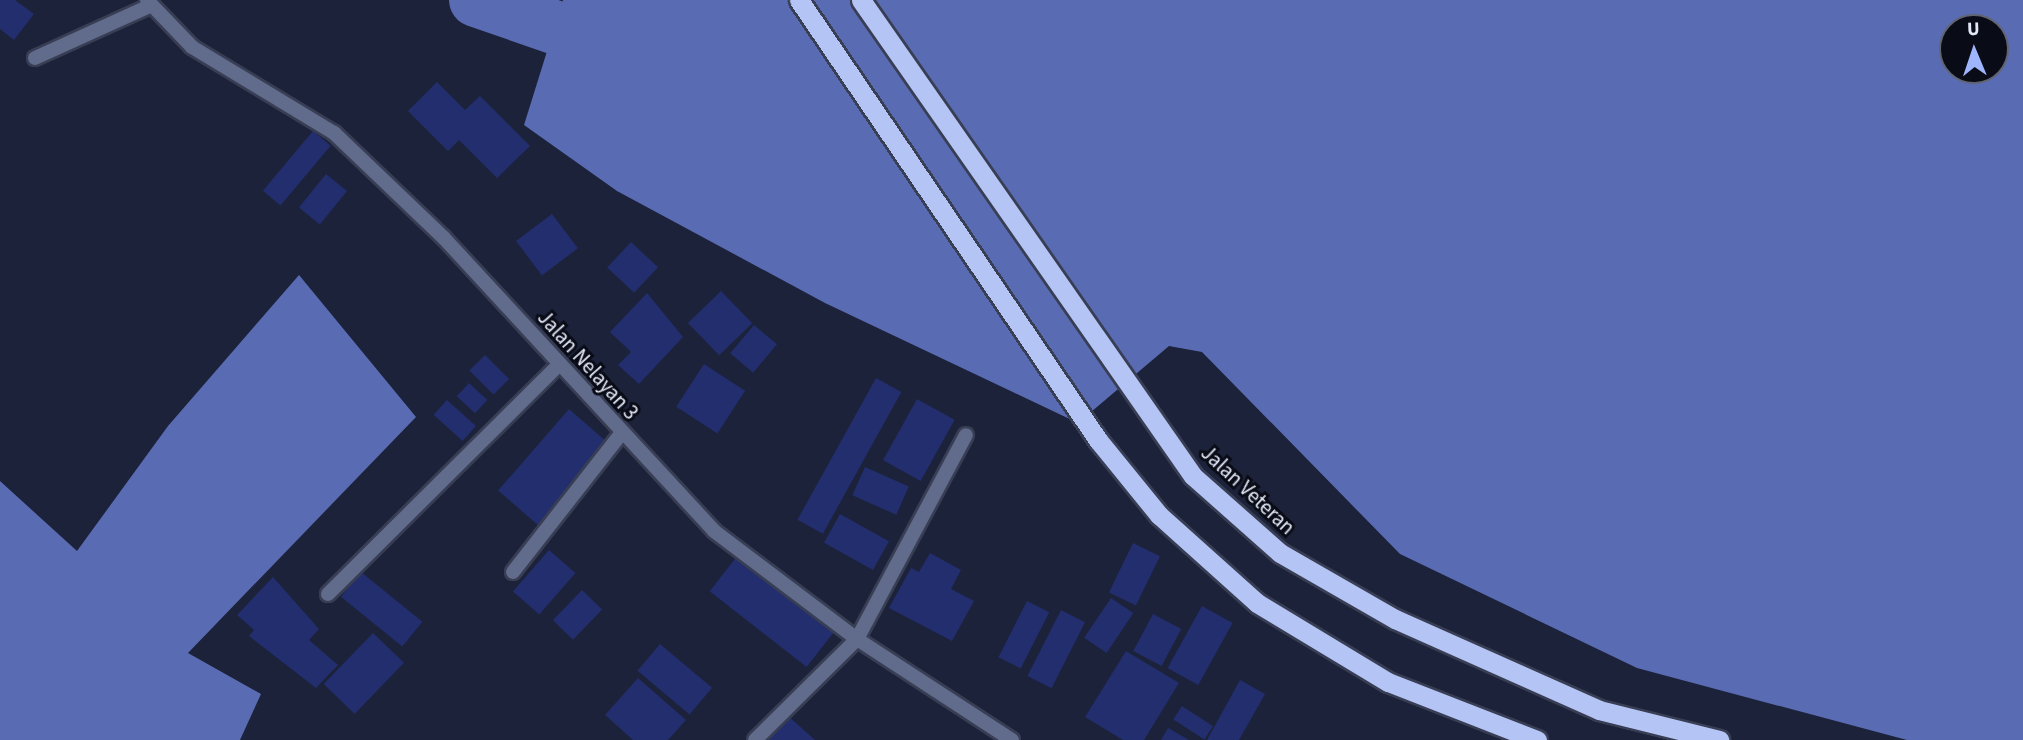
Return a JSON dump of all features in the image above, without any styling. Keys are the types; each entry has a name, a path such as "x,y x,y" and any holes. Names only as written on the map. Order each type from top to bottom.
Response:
{"highway":[{"path":"799,0 1098,440 1158,515 1258,603 1388,682 1537,740"},
{"name":"Jalan Veteran","path":"861,0 1194,476 1280,553 1395,619 1599,710 1719,740"}],"street":[{"path":"35,58 150,3"},
{"name":"Jalan Nelayan 3","path":"150,3 192,47 334,133 443,237 621,434 714,531 857,639 1012,740"},
{"path":"328,594 559,365"},
{"path":"513,572 621,434"},
{"path":"755,740 857,639 967,435"}],"water":[{"path":"563,0 2023,0 2023,740 1907,740 1637,668 1400,554 1202,352 1169,346 1078,423 825,303 617,191 524,125"},
{"path":"299,275 416,417 188,653 261,694 240,740 0,740 0,481 77,551 168,426"}],"building":[{"path":"0,0 15,0 34,14 14,40 0,29"},
{"path":"437,82 465,110 480,96 530,146 497,178 459,140 448,151 408,111"},
{"path":"313,131 331,146 280,206 263,191"},
{"path":"326,174 347,191 320,224 299,207"},
{"path":"552,214 578,248 542,275 516,241"},
{"path":"631,242 658,267 634,293 607,268"},
{"path":"721,291 752,323 719,355 688,323"},
{"path":"647,293 683,337 639,384 618,365 631,352 610,332"},
{"path":"754,325 777,344 753,373 730,353"},
{"path":"485,355 509,379 493,395 469,371"},
{"path":"704,364 745,391 717,433 676,407"},
{"path":"876,378 901,392 823,534 797,520"},
{"path":"469,383 487,400 475,413 457,396"},
{"path":"917,399 955,420 921,481 883,460"},
{"path":"447,400 476,426 463,441 434,415"},
{"path":"569,409 611,446 540,527 498,491"},
{"path":"865,467 909,487 896,515 852,495"},
{"path":"840,514 889,541 873,570 824,543"},
{"path":"1133,543 1160,556 1136,606 1109,592"},
{"path":"549,550 575,573 539,614 513,592"},
{"path":"930,553 961,570 951,589 974,601 952,641 889,608 911,568 919,572"},
{"path":"738,555 835,631 807,667 710,591"},
{"path":"361,572 422,622 402,647 341,597"},
{"path":"273,577 319,629 309,640 338,665 316,688 249,636 254,630 237,615"},
{"path":"582,590 602,609 573,640 553,620"},
{"path":"1111,598 1133,613 1107,653 1084,638"},
{"path":"1027,601 1049,612 1021,668 998,657"},
{"path":"1202,606 1233,623 1198,685 1168,668"},
{"path":"1061,610 1085,622 1051,688 1027,676"},
{"path":"1153,614 1181,629 1162,666 1133,651"},
{"path":"373,633 404,663 355,714 324,684"},
{"path":"660,644 712,688 690,715 638,671"},
{"path":"1126,651 1179,683 1144,740 1123,740 1085,717"},
{"path":"638,678 686,720 668,740 633,740 605,715"},
{"path":"1240,680 1265,694 1239,740 1207,740"},
{"path":"1182,706 1213,726 1204,740 1173,719"},
{"path":"786,714 815,740 762,740"},
{"path":"1168,728 1189,740 1161,740"}],"waterway":[{"path":"476,0 554,27"}]}
